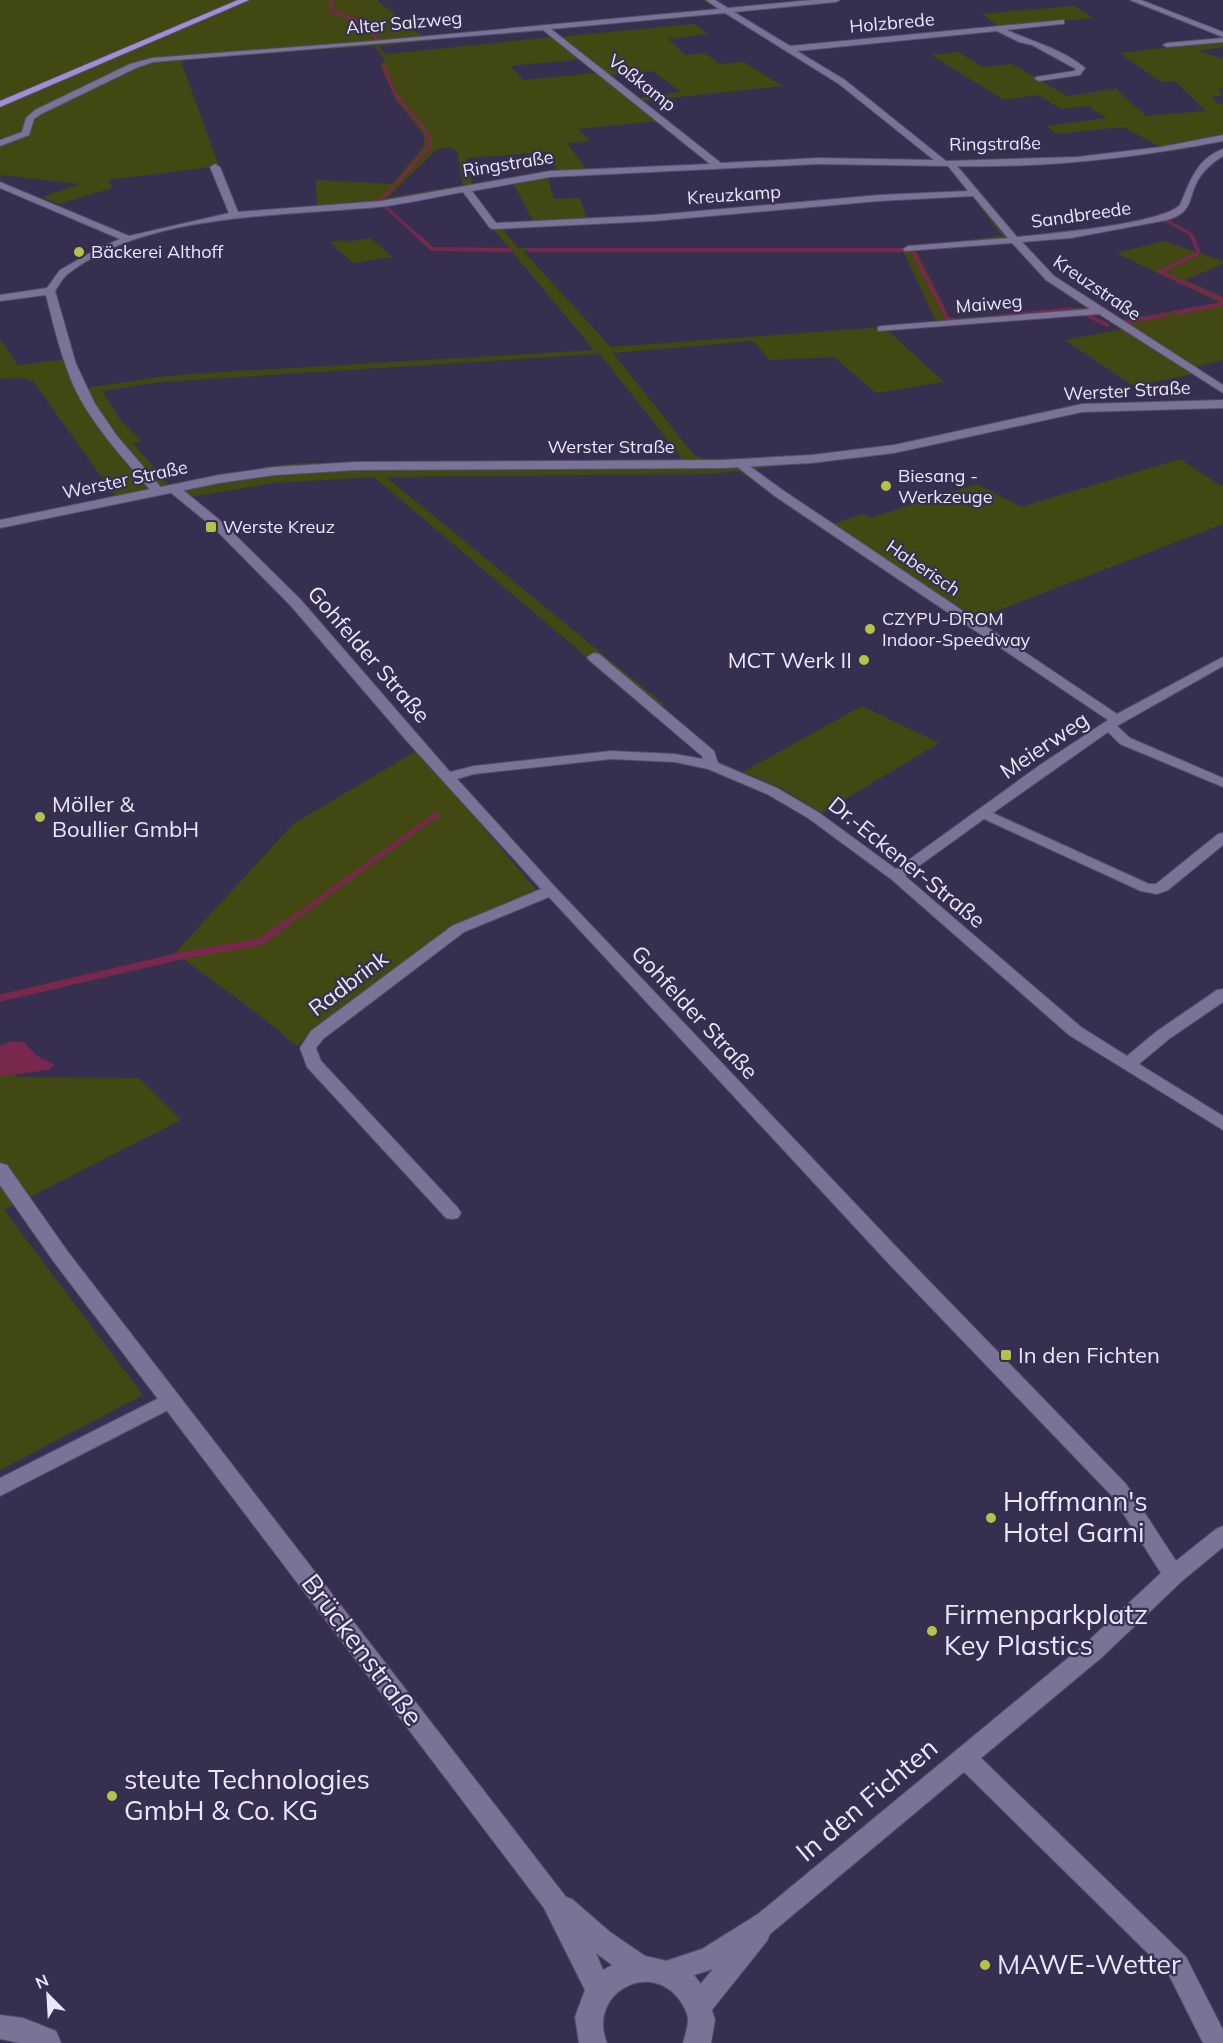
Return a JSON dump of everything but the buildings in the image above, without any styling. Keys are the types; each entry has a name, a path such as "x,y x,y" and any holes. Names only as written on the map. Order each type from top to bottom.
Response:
{"highway":[{"path":"0,94 224,0"},
{"path":"0,104 245,0"}],"main road":[{"name":"Werster Straße","path":"0,524 158,491 255,474 356,466 741,463 879,451 940,440 1055,413 1089,408 1223,404"},
{"name":"Brückenstraße","path":"0,1170 55,1249 553,1899 599,1991"},
{"name":"Brückenstraße","path":"553,1899 602,1941 639,1968"},
{"path":"593,2043 589,2025 591,2007 599,1991 610,1980 624,1972 639,1968 666,1972 680,1980 691,1992 698,2007 701,2022 699,2041"}],"street":[{"name":"Kreuzstraße","path":"710,0 842,82 946,163 977,193 1014,240 1050,278 1223,390"},
{"name":"Alter Salzweg","path":"0,143 26,133 30,118 38,112 133,66 152,60 836,0"},
{"path":"1134,0 1223,35"},
{"name":"Holzbrede","path":"789,49 1061,22"},
{"name":"Voßkamp","path":"544,27 719,166"},
{"path":"998,28 1022,40 1035,43 1081,68 1077,73 1039,79"},
{"path":"1167,45 1223,40"},
{"name":"Ringstraße","path":"50,291 59,276 71,266 128,239 204,220 235,215 381,204 550,174 818,160 1011,163 1100,159 1223,138"},
{"name":"Sandbreede","path":"908,249 1100,230 1178,213 1189,200 1190,188 1197,175 1209,161 1223,152"},
{"path":"214,167 235,215"},
{"path":"0,184 128,239"},
{"name":"Kreuzkamp","path":"465,188 493,226 654,218 879,198 977,193"},
{"path":"0,195 20,194"},
{"path":"0,298 50,291 63,340 90,405 101,423 158,491"},
{"name":"Maiweg","path":"882,329 1098,311"},
{"name":"Haberisch","path":"741,463 780,494 1113,723 1125,741 1223,783"},
{"name":"Gohfelder Straße","path":"174,489 218,525 296,603 447,777 551,891 897,1260 1119,1490 1174,1575"},
{"path":"594,657 709,754 712,765"},
{"name":"Meierweg","path":"896,876 982,813 1113,723 1223,661"},
{"name":"Dr.-Eckener-Straße","path":"447,777 474,770 611,755 675,758 712,765 772,791 813,815 896,876 1075,1032 1223,1124"},
{"path":"982,813 1146,888 1163,887 1223,837"},
{"name":"Radbrink","path":"452,1213 313,1062 308,1048 317,1035 458,928 551,891"},
{"path":"1128,1064 1163,1035 1223,994"},
{"path":"0,1488 171,1400"},
{"name":"In den Fichten","path":"666,1972 708,1959 767,1922 1092,1651 1174,1575 1223,1535"},
{"path":"964,1757 1177,1965 1216,2043"},
{"name":"In den Fichten","path":"698,2007 767,1922"},
{"path":"0,2027 23,2031 47,2040 48,2043"}],"green space":[{"path":"0,0 377,0 422,36 711,10 715,8 702,0 715,0 734,11 550,29 558,37 694,24 708,34 668,39 685,55 705,53 720,64 743,62 783,86 642,101 658,121 578,129 590,141 567,143 586,169 558,171 546,152 467,158 472,185 379,201 317,207 316,180 392,184 424,146 424,135 396,100 380,65 385,60 374,46 180,59 219,166 108,180 112,188 59,204 42,197 80,184 0,175","holes":["541,29 553,37 386,54 378,46","582,59 597,73 523,80 510,66","652,71 681,92 637,98 609,75","448,147 457,150 463,185 387,198 437,149"]},
{"path":"1074,6 1094,18 998,26 982,14"},
{"path":"1223,41 1223,47 1198,51 1223,59 1223,88 1218,89 1223,95 1211,97 1218,104 1223,103 1223,142 1170,152 1123,127 1056,134 1047,126 1107,118 1087,106 1061,109 1038,95 1004,100 931,55 958,52 983,67 1012,64 1067,96 1116,89 1146,116 1206,111 1175,81 1161,82 1120,53"},
{"path":"548,178 554,199 580,198 587,219 973,192 1014,241 916,250 950,319 1088,307 1094,311 888,331 944,382 876,393 834,357 770,360 753,341 613,353 694,455 704,459 806,455 858,450 865,458 756,470 833,524 863,514 870,518 977,484 1021,507 1180,459 1223,487 1223,524 978,618 914,578 905,582 739,471 711,474 386,477 665,705 648,709 374,477 274,483 191,497 178,485 265,469 263,467 300,463 680,460 681,457 600,354 161,382 102,391 121,421 142,441 133,443 171,488 118,500 33,381 23,378 0,379 0,339 18,365 68,359 80,389 159,377 206,373 594,350 494,230 500,223 533,222 513,182","holes":["967,196 973,198 1002,236 901,248 518,248 503,229 790,209 858,201","523,251 903,251 937,323 611,347"]},
{"path":"370,238 393,257 353,263 329,242 345,240 348,242"},
{"path":"1164,241 1223,261 1223,264 1185,280 1223,297 1223,360 1186,369 1193,374 1134,386 1065,340 1129,328 1120,320 1221,303 1116,253"},
{"path":"862,706 939,743 822,813 777,786 743,772"},
{"path":"418,750 536,890 452,927 297,1046 258,1014 175,953 293,824"},
{"path":"0,1055 17,1077 139,1078 181,1120 4,1210 143,1395 0,1470"}],"shaded area":[{"path":"12,1041 24,1042 37,1056 55,1065 49,1070 0,1076 0,1046"}],"waterway":[{"path":"331,0 331,10 368,25 376,39"},
{"path":"383,65 395,94 424,129"},
{"path":"425,131 431,142 425,152"},
{"path":"414,164 422,154"},
{"path":"397,183 412,166"},
{"path":"380,200 393,187"},
{"path":"387,208 420,238"},
{"path":"1167,221 1192,236"},
{"path":"418,236 432,249 511,250"},
{"path":"1192,236 1198,251"},
{"path":"530,250 907,250"},
{"path":"913,252 948,319 958,321"},
{"path":"1198,253 1160,272 1223,300"},
{"path":"1174,313 1223,304"},
{"path":"1004,316 1072,309"},
{"path":"1085,314 1107,325"},
{"path":"1122,323 1166,315"},
{"path":"283,926 437,814"},
{"path":"0,998 185,955 260,942 285,924"}],"place":[{"name":"Bäckerei Althoff","path":"79,252"},
{"name":"Biesang - Werkzeuge","path":"886,486"},
{"name":"Werste Kreuz","path":"211,527"},
{"name":"CZYPU-DROM Indoor-Speedway","path":"870,629"},
{"name":"MCT Werk II","path":"864,660"},
{"name":"Möller & Boullier GmbH","path":"40,817"},
{"name":"In den Fichten","path":"1006,1355"},
{"name":"Hoffmann's Hotel Garni","path":"991,1518"},
{"name":"Firmenparkplatz Key Plastics","path":"932,1631"},
{"name":"steute Technologies GmbH & Co. KG","path":"112,1796"},
{"name":"MAWE-Wetter","path":"985,1965"}]}
